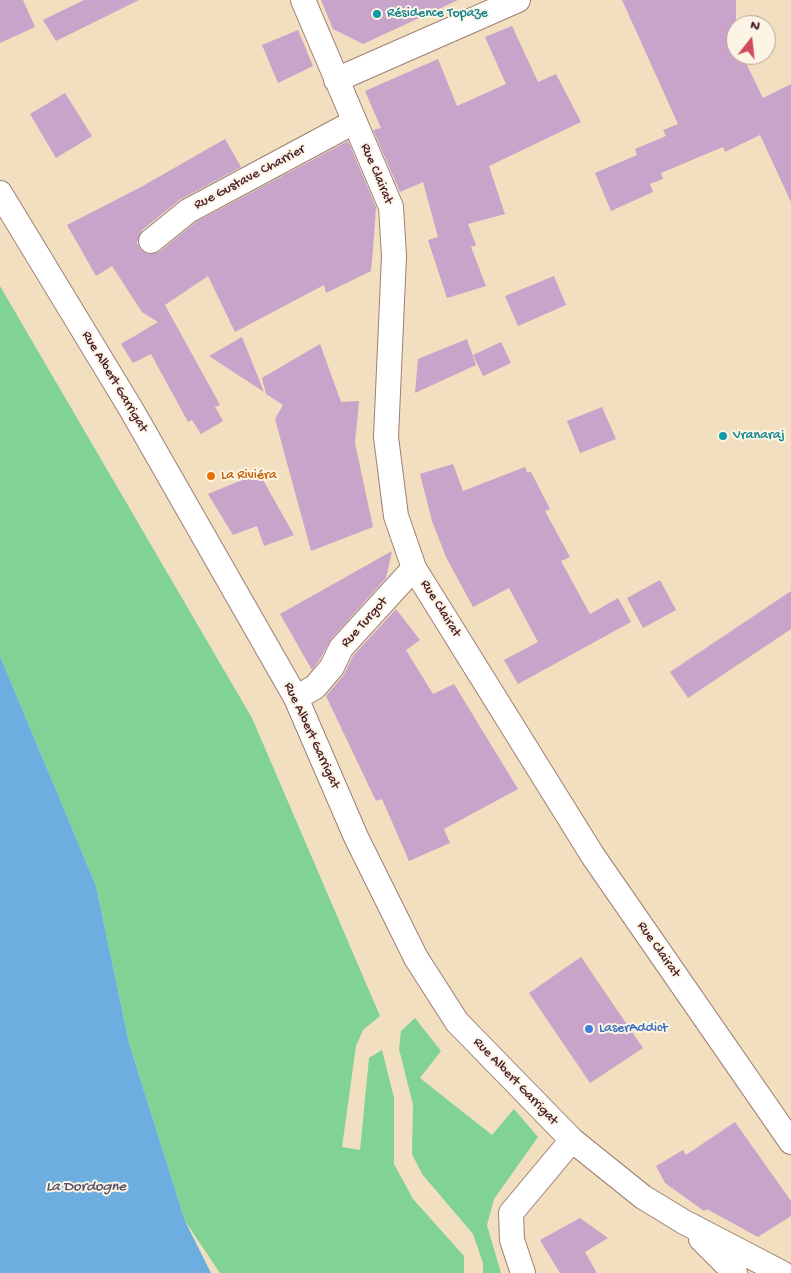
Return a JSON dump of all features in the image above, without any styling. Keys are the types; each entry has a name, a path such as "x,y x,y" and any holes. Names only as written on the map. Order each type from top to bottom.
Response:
{"street":[{"name":"Rue Clairat","path":"303,0 391,207 394,256 386,438 396,516 414,568 593,856 791,1142"},
{"path":"336,80 518,0"},
{"name":"Rue Gustave Charrier","path":"151,241 188,211 354,122"},
{"name":"Rue Albert Garrigat","path":"0,193 131,409 296,698 356,837 416,958 457,1022 572,1140 643,1197 684,1222 782,1273"},
{"name":"Rue Turgot","path":"296,698 315,687 332,667 341,648 414,568"},
{"path":"523,1273 512,1240 510,1213 572,1140"},
{"name":"Rue Albert Garrigat","path":"684,1222 735,1273"}],"green space":[{"path":"0,286 252,718 380,1016 363,1030 356,1046 342,1147 360,1150 369,1058 382,1050 394,1098 394,1164 413,1199 464,1256 464,1273 220,1273 185,1221 129,1043 96,886 0,656"},
{"path":"415,1018 441,1051 420,1078 492,1135 514,1109 538,1137 494,1199 487,1225 501,1273 483,1273 483,1263 473,1234 422,1174 412,1154 413,1105 399,1049 401,1031"}],"water":[{"name":"La Dordogne","path":"0,656 96,886 129,1043 185,1221 211,1273 0,1273"}],"building":[{"path":"0,0 23,0 35,27 0,43"},
{"path":"84,0 139,0 56,41 43,20"},
{"name":"Résidence Topaze","path":"321,0 458,0 363,44 333,29"},
{"path":"622,0 736,0 736,15 726,15 726,65 747,65 763,98 791,84 791,202 760,135 725,152 723,147 661,173 663,179 650,184 653,192 611,211 595,173 637,155 635,149 666,136 663,130 678,124"},
{"path":"512,26 538,82 556,74 581,122 489,166 505,214 468,224 476,245 471,247 486,286 447,298 428,240 438,237 423,182 400,192 373,130 381,128 365,91 438,59 457,106 506,84 485,37"},
{"path":"298,30 313,66 278,83 262,45"},
{"path":"65,93 92,136 56,158 30,114"},
{"path":"225,139 241,167 181,199 142,230 137,243 141,250 147,254 159,252 196,222 348,141 376,207 373,250 371,271 326,293 324,285 235,332 208,276 165,305 220,405 215,407 223,421 201,434 192,420 188,422 151,354 133,363 121,344 158,322 142,312 112,266 96,276 67,225 141,187"},
{"path":"554,276 566,305 518,326 505,296"},
{"path":"242,337 264,392 209,356"},
{"path":"467,339 476,365 415,393 418,359"},
{"path":"501,342 511,363 483,376 473,355"},
{"path":"320,344 341,402 359,401 355,443 373,527 311,551 275,419 283,405 266,394 262,378"},
{"path":"602,407 616,439 580,453 567,421"},
{"path":"453,464 463,491 525,467 527,472 531,472 550,509 545,511 570,557 561,561 590,614 618,598 631,622 518,684 504,660 538,642 509,588 473,607 446,557 432,521 420,474"},
{"path":"259,473 294,535 264,546 257,526 233,535 208,494"},
{"path":"392,551 386,578 331,639 312,670 280,614"},
{"path":"660,580 676,610 643,628 627,598"},
{"path":"791,591 791,629 688,698 670,672"},
{"path":"396,609 420,640 406,650 433,694 454,684 518,789 444,829 450,843 409,861 382,799 376,801 326,696 343,676 353,656"},
{"path":"581,957 643,1048 590,1083 529,993"},
{"path":"735,1122 791,1201 791,1216 758,1237 707,1209 704,1211 665,1183 656,1166 683,1150 686,1155"},
{"path":"580,1218 608,1238 585,1252 597,1273 560,1273 540,1240"}],"place":[{"name":"Résidence Topaze","path":"377,14"},
{"name":"Vranaraj","path":"723,436"},
{"name":"La Riviéra","path":"211,476"},
{"name":"LaserAddict","path":"589,1029"}]}
